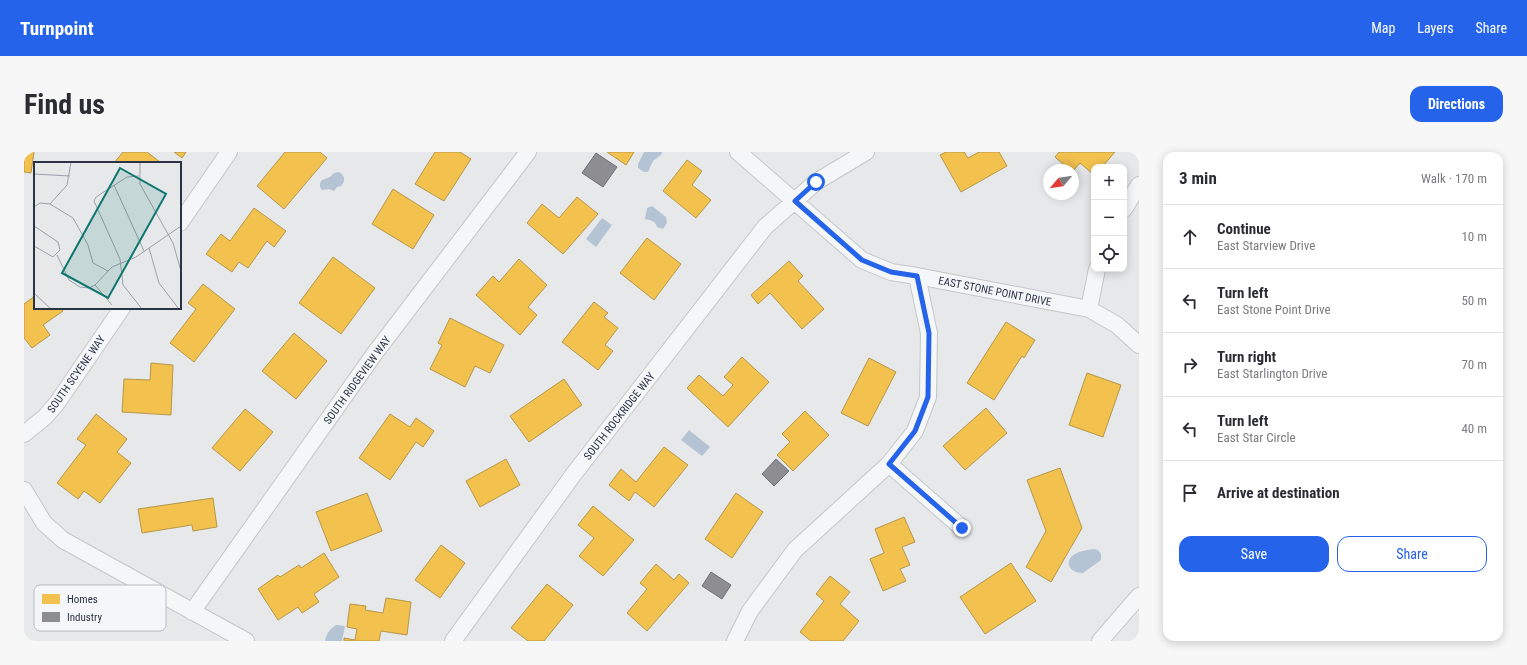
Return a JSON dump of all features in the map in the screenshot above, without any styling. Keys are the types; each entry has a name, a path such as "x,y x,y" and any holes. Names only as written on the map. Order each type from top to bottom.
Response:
{"street":[{"path":"181,222 229,152"},
{"name":"SOUTH RIDGEVIEW WAY","path":"192,612 375,353 528,152"},
{"name":"EAST STONE POINT DRIVE","path":"738,152 862,260 891,272 1089,309 1117,325 1139,345"},
{"name":"SOUTH ROCKRIDGE WAY","path":"453,641 573,475 765,227 816,182 866,152"},
{"path":"1127,204 1139,185"},
{"path":"1089,309 1096,272"},
{"path":"735,641 750,611 794,550 889,464 915,431 928,397 929,333 917,276"},
{"name":"SOUTH SCYENE WAY","path":"24,434 45,417 57,403 121,309"},
{"path":"889,464 962,528"},
{"path":"24,490 44,523 63,540 144,585"},
{"path":"1100,641 1139,596"},
{"path":"166,597 246,641"}],"water":[{"path":"644,152 662,152 661,155 653,161 648,172 644,172 638,168 638,164"},
{"path":"339,172 344,178 344,182 341,186 337,187 334,191 329,189 322,190 320,183 322,180 330,177 334,173"},
{"path":"652,206 666,217 667,223 663,229 657,227 652,221 645,219 647,208"},
{"path":"602,218 612,225 596,247 586,239"},
{"path":"689,430 710,447 702,456 681,440"},
{"path":"1094,549 1098,550 1101,554 1101,560 1083,573 1071,569 1069,566 1069,560 1071,557 1079,552"},
{"path":"336,625 345,626 342,641 325,641 326,636"}],"building: Homes":[{"path":"24,152 34,152 31,173 24,172"},
{"path":"123,152 147,152 160,162 115,162"},
{"path":"174,152 186,152 182,158"},
{"path":"285,152 320,152 327,158 284,209 257,186"},
{"path":"435,152 460,152 471,159 444,201 415,184"},
{"path":"607,152 634,152 626,165"},
{"path":"946,152 964,152 968,158 979,152 999,152 1007,166 961,192 940,155"},
{"path":"1059,152 1115,152 1105,164 1091,164 1091,172 1080,163 1063,164 1055,157"},
{"path":"687,160 702,171 692,185 711,200 696,218 663,191"},
{"path":"393,189 434,215 413,249 372,224"},
{"path":"577,197 598,214 563,254 527,223 542,204 559,218"},
{"path":"254,208 286,231 274,247 267,241 248,268 239,262 232,272 206,254 221,234 230,241"},
{"path":"647,238 681,264 654,300 620,273"},
{"path":"333,257 375,288 341,334 299,303"},
{"path":"519,259 547,285 528,307 537,315 520,335 476,295 493,276 499,282"},
{"path":"789,261 803,276 798,281 824,309 802,329 770,293 758,304 751,295"},
{"path":"203,284 235,309 194,362 170,343 196,309 188,303"},
{"path":"34,297 34,309 61,309 63,311 43,325 50,335 32,348 24,338 24,304"},
{"path":"594,302 608,313 604,317 618,328 605,345 613,351 598,370 562,342"},
{"path":"450,318 504,345 490,373 475,366 465,387 430,369 442,345 438,343"},
{"path":"1006,322 1035,340 1024,358 1022,356 994,400 967,383"},
{"path":"294,333 327,361 296,399 262,371"},
{"path":"742,357 769,382 728,427 687,388 699,375 723,396 733,385 724,377"},
{"path":"869,358 896,372 868,426 841,413"},
{"path":"151,363 173,365 171,415 122,412 124,379 150,380"},
{"path":"1087,373 1121,385 1103,437 1069,425"},
{"path":"564,379 582,405 529,442 510,416"},
{"path":"986,408 1007,433 965,470 943,446"},
{"path":"245,409 273,432 240,471 212,448"},
{"path":"805,411 829,435 793,471 777,455 790,442 782,434"},
{"path":"96,414 127,439 117,452 131,463 100,503 84,491 78,499 57,483 86,445 77,439"},
{"path":"390,414 410,427 416,418 434,431 423,447 416,442 390,480 359,458"},
{"path":"664,447 688,465 654,507 635,492 629,501 609,485 621,469 636,482"},
{"path":"506,459 520,485 480,507 466,481"},
{"path":"1060,468 1082,528 1051,582 1026,567 1046,531 1027,480"},
{"path":"367,493 382,531 331,551 316,512"},
{"path":"736,493 763,512 732,558 705,539"},
{"path":"213,498 217,527 193,531 192,525 142,533 138,509"},
{"path":"593,506 634,540 603,576 579,556 594,538 578,525"},
{"path":"904,517 915,542 902,547 910,565 900,569 906,581 883,591 870,559 884,553 875,529"},
{"path":"441,545 465,563 440,598 415,580"},
{"path":"324,553 339,577 314,594 319,602 302,613 298,607 278,620 258,589 278,575 280,577 299,565 301,568"},
{"path":"1011,563 1036,601 985,634 960,597"},
{"path":"656,564 674,580 679,574 689,583 647,631 627,613 647,589 640,583"},
{"path":"830,576 850,592 840,604 859,621 843,641 811,641 800,632 824,601 816,594"},
{"path":"547,584 573,605 544,641 528,641 511,628"},
{"path":"386,598 411,602 407,635 381,631 379,641 344,641 344,638 355,640 357,629 347,627 350,604 366,606 365,610 383,613"}],"building: Industry":[{"path":"596,153 617,167 603,187 582,173"},
{"path":"776,459 789,471 774,486 762,474"},
{"path":"711,572 731,585 722,599 702,586"}],"route":[{"path":"816,182 795,201 862,260 891,272 917,276 929,333 928,397 915,431 889,464 962,528"}]}
